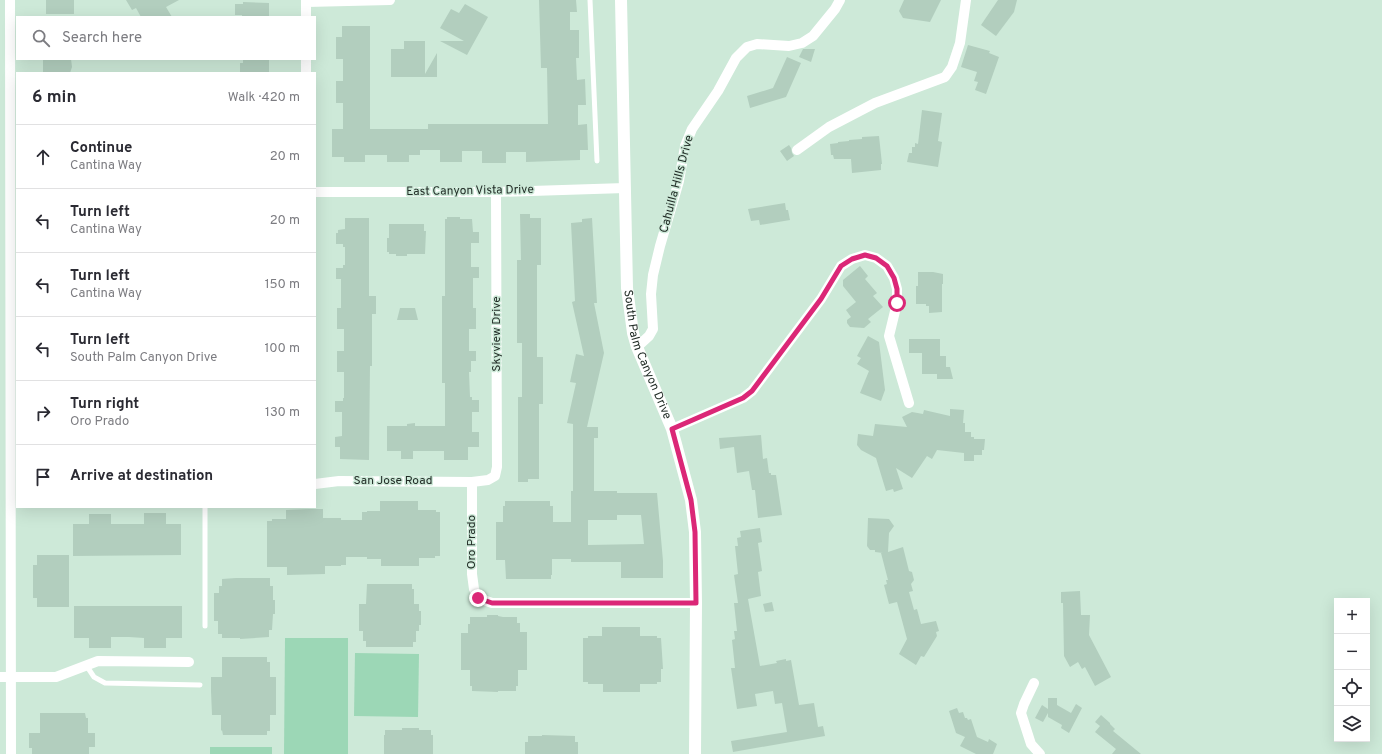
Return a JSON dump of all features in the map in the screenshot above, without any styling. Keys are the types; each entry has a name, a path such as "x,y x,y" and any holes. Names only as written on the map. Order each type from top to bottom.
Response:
{"street":[{"path":"10,0 14,152 14,491 5,677 11,708 10,754"},
{"path":"306,16 306,1 390,0"},
{"name":"South Palm Canyon Drive","path":"621,0 626,288 633,333 637,347 672,429 691,500 695,532 695,754"},
{"name":"Cahuilla Hills Drive","path":"637,347 649,336 653,328 651,294 653,275 676,194 685,146 692,129 718,91 736,58 746,47 757,44 789,46 802,43 813,36 835,9 840,0"},
{"path":"797,150 829,127 875,102 945,77 952,67 960,43 966,0"},
{"path":"306,60 306,72"},
{"name":"East Canyon Vista Drive","path":"316,192 496,192 625,188"},
{"name":"Skyview Drive","path":"495,476 497,467 496,192"},
{"path":"672,429 743,398 752,391 821,299 841,266 852,259 865,255 876,258 887,266 894,278 897,289 897,303 889,336 908,403"},
{"name":"San Jose Road","path":"316,484 338,481 472,482 488,480 495,476"},
{"name":"Oro Prado","path":"472,482 472,574 474,589 478,598 492,603 696,603"},
{"path":"5,677 56,677 98,661 189,662"},
{"path":"1034,684 1021,713 1031,744 1040,754"},
{"path":"0,709 11,708"}],"lane":[{"path":"590,0 596,161"},
{"path":"205,508 205,626"},
{"path":"86,665 94,677 105,683 200,685"}],"green space":[{"path":"285,638 348,638 348,754 284,754"},
{"path":"355,653 419,654 418,717 354,716"},
{"path":"210,747 272,747 272,754 210,754"}],"building":[{"path":"46,0 74,0 74,14 46,14"},
{"path":"126,0 179,0 166,7 171,16 140,16 136,8 132,10"},
{"path":"539,0 576,0 577,12 570,12 570,30 579,30 579,58 576,58 577,80 585,79 586,105 578,105 578,125 587,124 588,150 580,150 580,160 526,162 526,152 506,152 506,163 482,163 482,151 462,151 462,162 440,162 440,150 420,150 420,155 409,155 409,162 387,162 387,155 365,155 365,162 344,162 344,157 332,157 332,129 343,129 343,103 336,103 336,81 343,81 343,59 336,59 336,37 342,37 342,26 370,26 370,129 428,129 428,124 548,124 547,68 541,68"},
{"path":"904,0 941,0 930,22 903,18 899,11"},
{"path":"998,0 1017,0 1014,12 996,36 981,25"},
{"path":"243,2 269,3 269,16 235,15 235,4 243,4"},
{"path":"465,4 488,17 467,55 440,41 464,41 440,28 451,9 459,13"},
{"path":"404,41 425,41 425,74 437,53 437,77 391,77 391,49 404,49"},
{"path":"968,45 990,51 989,53 999,57 986,94 975,90 978,82 974,81 977,72 961,67"},
{"path":"803,49 815,49 811,62 799,57"},
{"path":"787,57 801,63 786,97 750,108 747,96 773,88"},
{"path":"43,60 71,60 72,67 70,72 43,72"},
{"path":"243,60 269,60 269,72 240,72 240,63 243,63"},
{"path":"922,110 942,113 938,141 942,142 938,167 907,162 909,153 912,153 912,147 915,147 915,143 918,144"},
{"path":"879,136 882,164 881,170 852,173 851,159 834,159 833,155 831,155 830,144 862,139 862,137"},
{"path":"789,145 794,156 787,161 780,151"},
{"path":"785,203 790,220 760,225 759,220 751,221 748,209"},
{"path":"520,214 530,214 530,218 541,218 541,265 537,265 537,357 543,357 543,404 539,404 539,479 528,479 528,482 518,482 518,397 522,397 522,343 517,343 517,260 521,260"},
{"path":"447,217 472,219 473,232 479,232 479,243 471,243 471,267 479,267 479,278 473,278 473,308 476,308 476,329 469,329 469,351 476,351 476,361 471,361 471,372 469,372 470,397 472,397 472,400 479,400 479,412 472,412 472,432 479,432 479,447 468,447 468,460 444,460 444,451 413,451 413,459 401,459 401,451 387,451 387,426 407,426 407,424 415,423 415,426 445,426 445,383 442,383 442,296 445,296 445,219 447,219"},
{"path":"345,218 369,218 369,296 376,296 376,314 372,314 369,460 340,459 340,447 335,447 335,437 342,436 342,412 335,412 335,401 343,401 344,398 344,372 337,372 337,351 344,351 344,329 337,329 337,308 341,308 341,279 336,279 336,268 343,268 343,265 345,265 345,247 343,247 343,244 336,244 336,233 338,233 338,230 345,229"},
{"path":"592,218 597,303 594,303 604,353 587,427 598,427 598,438 594,438 594,491 617,491 617,493 657,493 663,578 621,578 621,562 571,562 571,559 552,559 551,579 506,579 505,560 496,560 496,522 503,522 503,506 505,506 505,501 550,501 550,506 553,506 553,522 571,522 571,491 573,491 573,424 567,423 576,383 570,382 576,354 584,356 572,302 575,301 571,223 582,222 582,219","holes":["617,515 641,515 644,544 588,545 588,520 617,520"]},
{"path":"389,224 424,224 424,231 426,231 425,254 407,254 407,256 396,256 396,254 389,254 389,252 387,252 387,238 389,238"},
{"path":"860,266 868,276 865,279 877,293 873,296 883,307 868,319 871,322 864,328 850,327 847,323 847,320 851,317 846,310 856,302 843,286 843,280"},
{"path":"918,272 943,274 942,312 929,313 929,306 926,306 926,304 916,304"},
{"path":"400,308 415,308 418,320 397,320"},
{"path":"868,336 879,342 885,390 881,401 860,393 869,371 857,364 861,358 857,356"},
{"path":"909,339 940,339 940,356 946,356 946,367 950,367 953,379 937,379 937,374 922,374 922,353 909,353"},
{"path":"950,409 964,410 963,423 965,423 965,432 971,432 971,437 974,437 974,439 985,439 982,455 974,455 974,461 964,461 964,453 937,450 932,459 927,456 912,478 896,468 903,489 894,492 893,489 886,491 876,458 861,450 857,445 858,434 873,436 875,424 907,427 902,417 912,412 923,414 924,410 950,416"},
{"path":"761,435 763,459 767,458 769,473 771,473 771,475 776,475 782,515 758,518 755,490 752,490 749,471 737,473 734,447 720,449 719,438"},
{"path":"380,501 418,501 418,510 436,510 436,512 440,512 440,556 435,556 435,558 419,558 419,566 381,566 381,559 346,557 346,565 325,566 325,574 287,575 287,567 267,567 267,521 272,521 272,519 286,519 286,510 309,509 323,509 323,518 362,520 362,512 380,511"},
{"path":"144,513 166,513 166,524 181,524 181,555 73,556 73,524 89,524 89,514 111,514 111,524 144,524"},
{"path":"868,518 889,519 894,526 889,533 888,552 903,547 909,571 912,572 914,580 911,584 913,591 909,592 914,610 917,609 921,624 936,621 939,631 936,632 937,636 924,657 921,656 916,665 899,654 907,639 897,602 889,604 884,585 887,584 886,580 888,580 881,553 883,553 870,550 867,546"},
{"path":"760,528 762,542 758,543 762,571 758,572 761,596 748,599 760,666 777,663 776,661 786,659 786,661 791,660 799,705 814,703 818,727 823,726 825,736 733,752 731,741 787,732 782,703 775,704 773,691 755,694 757,706 737,709 731,668 735,668 732,640 735,639 734,631 737,631 734,603 738,603 734,575 738,574 735,546 738,546 737,538 741,537 740,531"},
{"path":"37,555 69,555 69,607 37,607 37,598 33,598 33,565 37,565"},
{"path":"270,578 270,586 273,586 273,600 275,600 275,614 273,614 272,630 269,630 269,637 240,639 222,638 222,634 218,634 218,621 214,621 214,593 219,593 219,586 222,586 222,579"},
{"path":"367,584 412,584 412,589 414,589 414,604 419,604 419,611 421,611 421,625 419,625 419,631 416,631 416,642 413,642 413,647 366,647 366,641 363,641 363,631 359,631 359,604 366,604"},
{"path":"1080,591 1081,615 1090,615 1089,635 1111,677 1095,686 1085,667 1082,669 1078,662 1070,667 1064,656 1063,603 1061,603 1061,592"},
{"path":"772,602 774,611 765,612 763,604"},
{"path":"74,606 182,606 182,638 166,638 166,648 144,648 144,638 111,637 111,648 89,648 89,638 74,638"},
{"path":"487,615 517,617 517,623 520,623 520,632 527,632 527,670 518,670 518,686 516,686 516,691 472,691 472,686 470,686 470,670 461,670 461,633 468,633 470,617 487,617"},
{"path":"602,627 640,627 640,636 657,636 657,638 661,638 663,669 661,669 661,682 657,682 657,684 640,684 640,692 603,692 603,684 588,684 588,682 583,682 583,638 588,638 588,636 602,636"},
{"path":"222,657 267,657 267,662 270,662 270,677 276,677 276,715 270,715 270,731 267,731 267,735 223,735 222,730 221,731 221,715 212,715 211,691 211,677 222,677"},
{"path":"1048,698 1057,698 1057,705 1071,713 1076,704 1082,708 1069,733 1061,728 1062,725 1048,717 1048,713 1043,722 1035,718 1042,705 1048,709"},
{"path":"957,708 959,713 963,712 965,718 968,720 971,719 977,737 988,742 989,739 997,744 993,754 976,754 960,746 965,737 956,733 949,711"},
{"path":"40,713 85,713 86,718 88,718 88,733 95,733 95,747 89,747 89,754 32,754 32,748 29,748 29,733 40,733"},
{"path":"1101,715 1115,729 1113,731 1141,754 1112,754 1116,749 1095,732 1100,726 1095,722"},
{"path":"402,728 431,730 431,735 433,735 433,754 384,754 385,730 402,730"},
{"path":"528,736 575,736 575,742 578,742 578,754 525,754 525,742 528,742"}],"route":[{"path":"478,598 492,603 696,603 695,532 691,500 672,429 743,398 752,391 821,299 841,266 852,259 865,255 876,258 887,266 894,278 897,289 897,303"}]}
